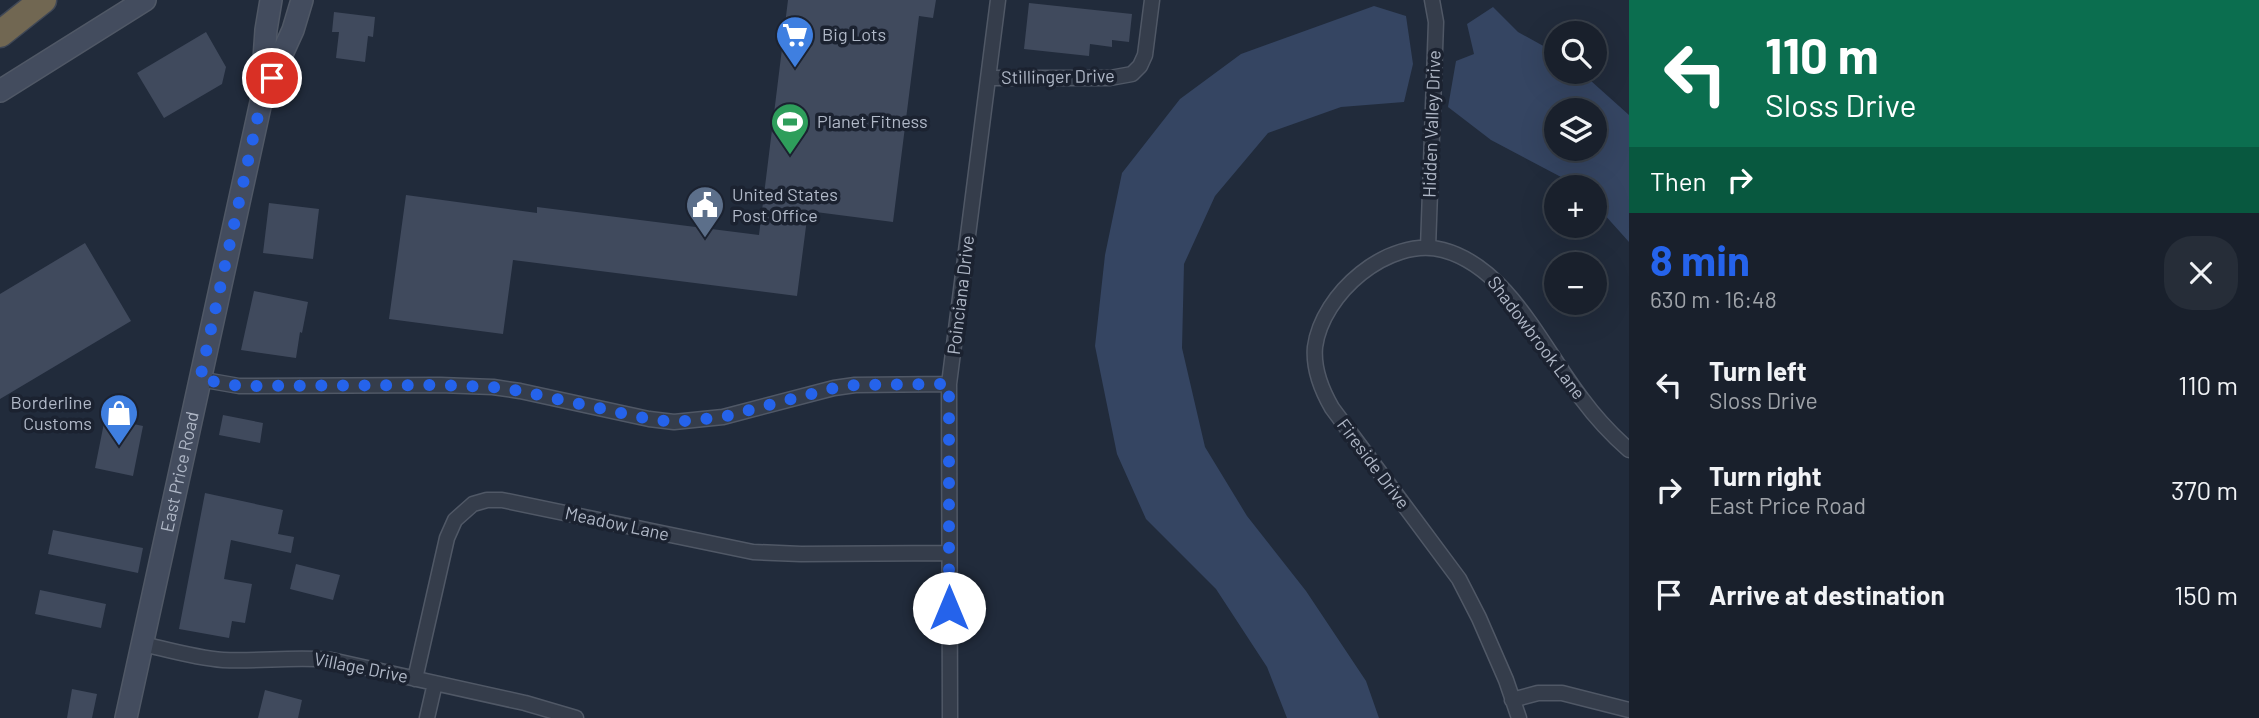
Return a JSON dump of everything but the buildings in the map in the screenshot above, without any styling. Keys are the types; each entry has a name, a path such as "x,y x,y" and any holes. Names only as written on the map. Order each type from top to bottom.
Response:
{"highway":[{"path":"0,27 43,0"},
{"path":"0,34 43,0"}],"main road":[{"path":"0,91 145,0"},
{"name":"East Price Road","path":"126,718 261,102 271,0"},
{"name":"East Price Road","path":"261,102 293,30 302,0"}],"street":[{"name":"Poinciana Drive","path":"950,718 949,384 998,0"},
{"name":"Stillinger Drive","path":"989,78 1110,78 1132,74 1140,66 1144,55 1152,0"},
{"name":"Hidden Valley Drive","path":"1428,248 1436,22 1432,0"},
{"name":"Shadowbrook Lane","path":"1428,248 1462,256 1490,275 1555,358 1581,398 1613,436 1629,450"},
{"name":"Fireside Drive","path":"1428,248 1407,251 1382,260 1352,279 1329,309 1320,327 1315,348 1320,388 1459,579 1506,680 1519,718"},
{"path":"200,379 239,386 493,387 674,422 723,417 855,385 949,384"},
{"name":"Meadow Lane","path":"415,679 447,538 461,512 473,504 487,500 502,500 578,514 753,552 949,553"},
{"name":"Village Drive","path":"143,644 178,653 225,660 331,660 524,703 576,718"},
{"path":"427,718 435,683"},
{"path":"1512,700 1538,693 1562,693 1629,710"}],"water":[{"path":"1374,6 1406,16 1413,64 1404,102 1341,107 1268,133 1215,196 1184,264 1182,348 1205,447 1247,516 1306,591 1366,681 1379,718 1287,718 1267,667 1216,589 1146,519 1117,454 1095,346 1105,255 1122,173 1180,99 1241,54"},
{"path":"1493,7 1518,32 1544,46 1544,84 1594,84 1629,115 1629,242 1607,217 1607,175 1557,175 1491,140 1448,107 1456,61 1474,54 1467,24"}],"place":[{"name":"Big Lots","path":"795,69"},
{"name":"Planet Fitness","path":"790,156"},
{"name":"United States Post Office","path":"705,239"},
{"name":"Borderline Customs","path":"119,447"}],"route":[{"path":"272,78 261,102 200,379 239,386 271,387 493,387 674,422 723,417 855,385 949,384 949,608"}]}
